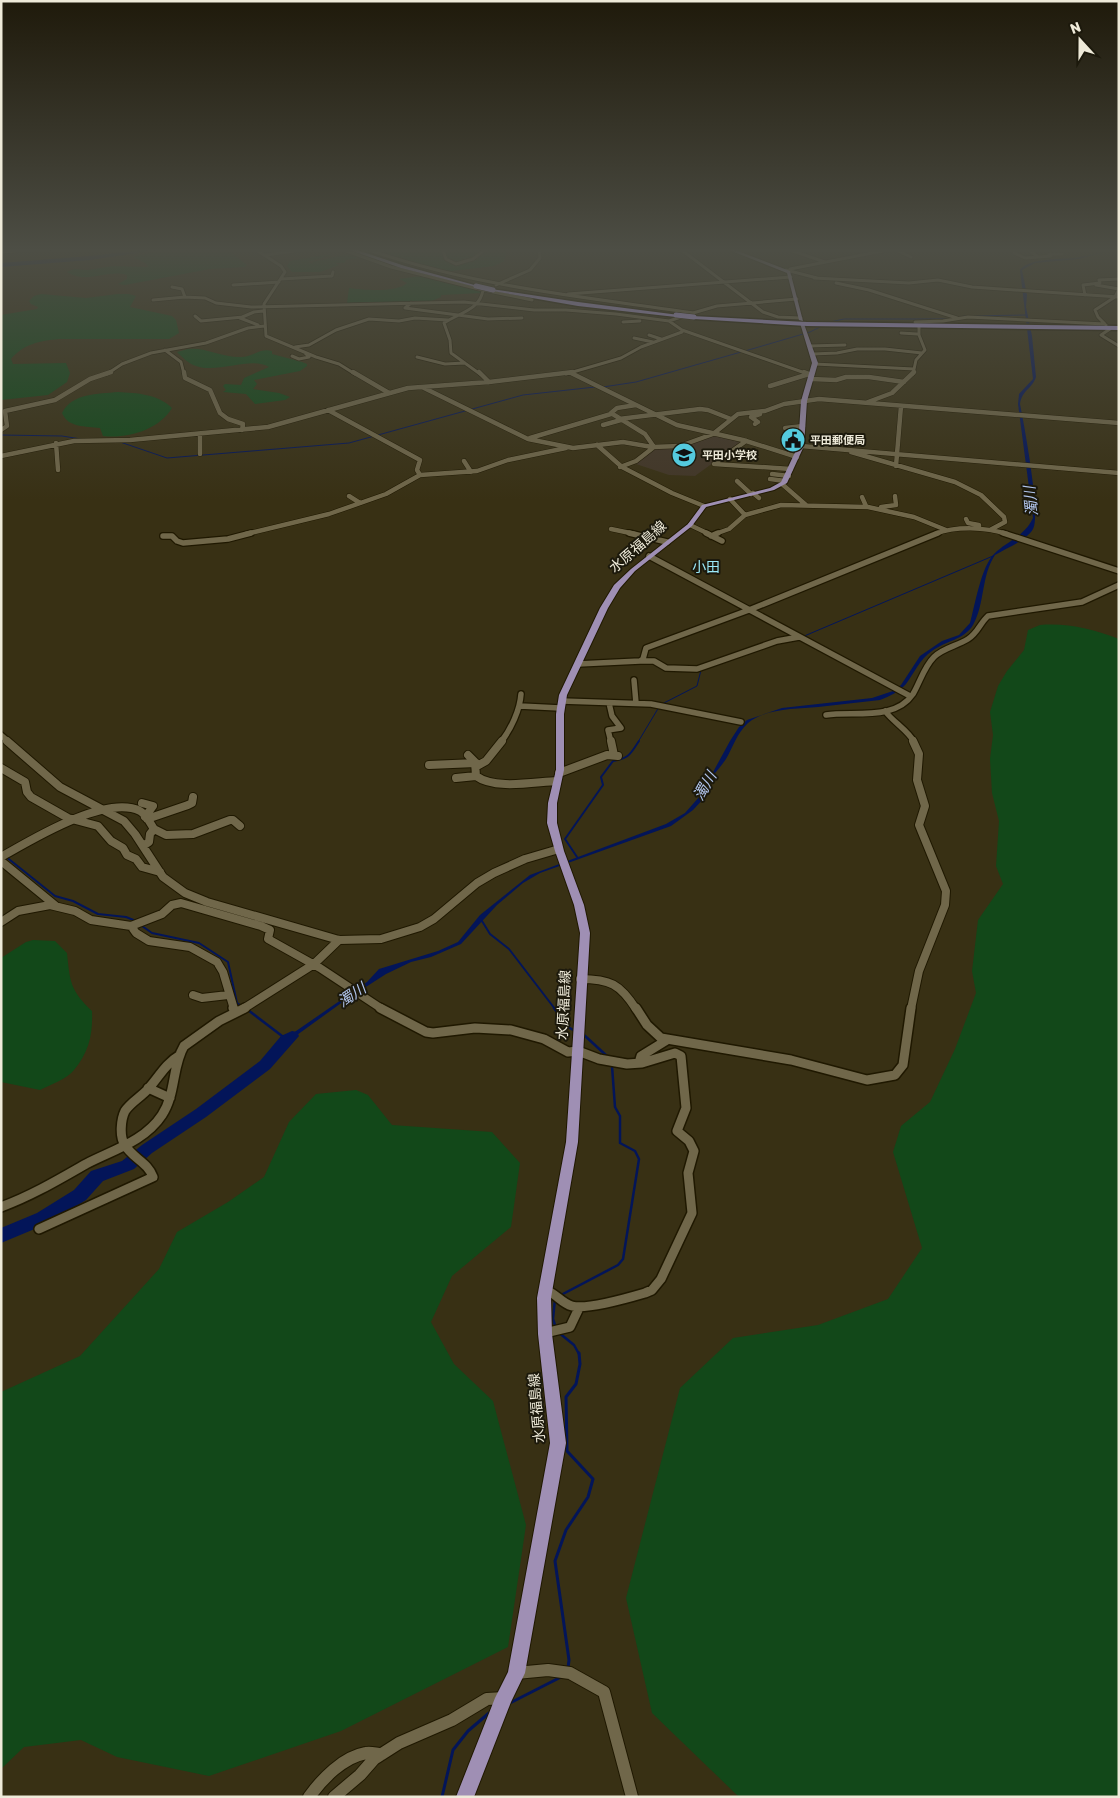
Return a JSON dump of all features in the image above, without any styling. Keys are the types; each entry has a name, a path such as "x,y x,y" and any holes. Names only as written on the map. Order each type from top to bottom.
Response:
{"main road":[{"path":"704,506 752,493 787,478 801,446 804,401 814,358 804,332"},
{"name":"水原福島線","path":"465,1797 504,1698 516,1673 558,1443 557,1409 544,1322 545,1290 570,1158 578,1051 580,978 585,933 583,916 562,857 552,815 560,773 561,704 604,608 616,587 649,556 690,525 704,506"}],"street":[{"path":"1,430 7,426 5,411 55,400 90,378 112,372 122,364 165,350 206,342 241,332"},
{"path":"264,332 266,336 339,364 389,393"},
{"path":"294,347 308,345 332,332"},
{"path":"446,332 450,340 450,353 488,382"},
{"path":"1,456 56,443 200,434 274,426 389,393 421,386 571,374 621,358 638,348 678,332"},
{"path":"687,332 811,376 836,380 846,377 869,377 904,382"},
{"path":"864,403 887,396 914,374 916,360 925,346 918,336 918,332"},
{"path":"1106,332 1101,335 1119,346"},
{"path":"902,335 918,336"},
{"path":"649,336 661,339"},
{"path":"634,338 653,342"},
{"path":"809,346 844,346"},
{"path":"814,358 857,349 885,349 922,353"},
{"path":"165,350 184,366 185,378 210,390 220,414 229,421 243,424 242,430"},
{"path":"292,356 299,359 309,357 305,352"},
{"path":"417,357 445,364 465,363"},
{"path":"814,358 834,358"},
{"path":"814,358 914,369"},
{"path":"902,366 914,369"},
{"path":"571,374 677,425 746,441 797,457"},
{"path":"770,386 811,376"},
{"path":"421,386 528,439 566,447"},
{"path":"822,394 823,400"},
{"path":"838,395 838,401"},
{"path":"754,424 758,422 751,417 764,413 764,411 776,406 823,400 1119,423"},
{"path":"770,402 776,406"},
{"path":"528,439 611,414 617,408 636,405"},
{"path":"896,466 901,406"},
{"path":"603,425 620,420 657,414 705,409 731,419"},
{"path":"328,410 420,460 417,470 420,476"},
{"path":"163,536 172,536 177,542 183,543 228,539 323,515 360,503 386,494 420,476 471,472 510,460 566,447 630,442 654,447 680,446 714,434 740,413 764,411"},
{"path":"611,414 645,434 654,447"},
{"path":"1,421 7,422"},
{"path":"785,428 803,426"},
{"path":"200,434 200,454"},
{"path":"746,441 714,464 787,478 806,505"},
{"path":"56,443 58,470"},
{"path":"596,445 620,467 672,493 704,506"},
{"path":"801,446 1119,473"},
{"path":"620,467 636,460 654,447"},
{"path":"847,450 857,455 955,482 981,495 999,511 1005,520 990,530"},
{"path":"502,455 510,460"},
{"path":"464,461 471,472"},
{"path":"410,468 417,470"},
{"path":"771,477 787,478"},
{"path":"737,481 746,491 759,498"},
{"path":"349,496 360,503"},
{"path":"872,508 894,506 896,502 895,496"},
{"path":"862,497 866,506"},
{"path":"730,499 746,515"},
{"path":"711,536 729,529 746,515 776,505 866,506 914,517 946,530"},
{"path":"966,519 968,523 980,526 978,529"},
{"path":"690,525 722,541"},
{"path":"611,529 667,542"},
{"path":"640,661 643,659 646,648 749,610 946,530 990,530 1014,536 1119,571"},
{"path":"649,556 910,696"},
{"path":"826,715 841,712 885,711 900,707 910,696 934,655 972,636 988,616 1082,602 1119,585"},
{"path":"578,664 654,661 666,668 697,669 776,641 799,637"},
{"path":"634,680 636,703"},
{"path":"429,765 477,765 486,761 509,731 512,719 520,706 522,694"},
{"path":"560,773 601,757 616,755 608,730 620,728 612,716 609,702"},
{"path":"520,706 609,702 651,704 740,722"},
{"path":"580,978 600,979 616,984 627,996 650,1030 655,1035 667,1040 791,1060 867,1080 895,1075 903,1065 913,993 919,971 946,897 943,883 919,825 925,806 917,780 920,754 911,736 893,722 885,711"},
{"path":"1,735 60,787 124,821 144,846 169,883 182,891 207,902 339,940 381,939 420,927 477,883 494,873 525,859 562,857"},
{"path":"468,755 477,765 476,776"},
{"path":"1,768 25,782 27,792 31,797 73,820 98,826 111,841 123,848 127,855 136,859 142,867 160,872"},
{"path":"456,778 476,776 484,782 499,784 557,781"},
{"path":"146,818 188,805 192,803 193,797"},
{"path":"142,804 153,806 146,818"},
{"path":"56,906 3,857 83,814 115,808 132,809 139,811 154,830 170,835 201,832 230,820 233,820 240,826"},
{"path":"144,846 149,842 150,834 154,830"},
{"path":"178,904 182,891"},
{"path":"1,922 18,911 56,906 75,911 91,920 137,923 162,914 172,905 190,904 270,930 268,939 314,964 349,990 391,1015 426,1032 433,1033 475,1028 511,1030 544,1039 568,1052 578,1051 599,1060 627,1064 639,1063 675,1053 681,1056 686,1108 677,1131 690,1140 694,1151 688,1173 692,1214 661,1279 654,1288 638,1296 579,1308 569,1306 553,1292 545,1290"},
{"path":"137,923 134,932 153,942 191,948 216,961 222,967 228,995 242,1009"},
{"path":"1,1207 47,1188 140,1137 163,1114 170,1098 180,1055 184,1046 215,1023 242,1009 314,964 339,940"},
{"path":"193,995 202,998 228,995"},
{"path":"639,1063 641,1056 667,1040"},
{"path":"39,1229 153,1177 153,1174 124,1145 122,1140 122,1114 132,1101 148,1088 166,1064 180,1055"},
{"path":"148,1088 170,1098"},
{"path":"545,1333 570,1327 579,1308"},
{"path":"516,1673 548,1670 570,1673 604,1692 632,1797"},
{"path":"334,1797 382,1754 399,1743 452,1720 487,1699 504,1698"},
{"path":"309,1797 327,1777 347,1762 366,1753 382,1754"}],"shaded area":[{"name":"平田小学校","path":"715,435 743,441 695,476 669,475 633,463 655,448 671,448"}],"green space":[{"path":"1,332 179,332 169,339 59,339 32,344 21,350 11,359 13,364 66,363 70,373 67,382 48,395 1,400"},
{"path":"188,349 235,357 268,350 272,351 272,354 302,362 307,364 307,366 300,371 254,380 257,384 253,389 279,393 290,397 285,400 255,404 246,394 223,392 226,390 223,386 225,384 241,385 244,378 269,367 253,363 214,368 196,366 188,362 177,352"},
{"path":"118,392 154,397 172,408 166,416 151,427 132,434 112,437 103,436 100,428 73,424 62,413 66,406 79,398 94,394"},
{"path":"1040,625 1080,627 1119,639 1119,1797 739,1797 652,1713 626,1598 680,1388 733,1338 818,1325 888,1299 922,1248 893,1152 901,1126 930,1102 955,1049 976,993 972,971 978,920 1003,884 996,866 999,821 992,793 990,759 993,735 990,712 998,686 1024,650 1028,630"},
{"path":"33,940 55,941 67,953 72,985 79,997 92,1011 92,1027 89,1042 79,1063 67,1076 40,1090 1,1082 1,958 26,942"},
{"path":"356,1090 368,1095 392,1125 492,1132 520,1163 511,1227 452,1276 431,1322 454,1364 493,1401 526,1525 508,1647 341,1731 209,1776 117,1757 81,1740 24,1747 1,1769 1,1392 80,1356 159,1269 177,1232 228,1202 264,1177 289,1122 316,1094"}],"water":[{"name":"濁川","path":"1027,332 1031,332 1032,336 1036,377 1021,399 1020,404 1031,469 1035,520 1033,529 1026,537 995,555 987,572 980,608 973,625 965,634 937,648 928,655 920,662 903,687 894,694 880,700 767,713 782,708 872,698 893,691 901,685 920,656 942,641 959,635 970,623 982,577 989,560 994,554 1025,530 1033,518 1018,404 1019,394 1033,379"},
{"name":"濁川","path":"760,716 744,727 726,759 710,780 706,796 693,810 671,826 540,873 523,883 497,905 461,944 431,957 411,962 386,974 344,1001 279,1048 286,1038 367,982 379,969 438,951 458,942 480,915 530,875 666,824 685,813 700,796 739,727 747,720"}],"waterway":[{"path":"745,351 810,332"},
{"path":"603,387 636,382 741,352"},
{"path":"120,442 167,458 349,443 523,395 595,387"},
{"path":"1,435 62,436 81,439"},
{"path":"802,637 993,556"},
{"path":"662,704 697,686 701,670"},
{"path":"638,742 659,707"},
{"path":"577,857 565,839 603,785 601,777 613,761 629,755 639,741"},
{"path":"5,856 55,896 73,901 98,914 126,917 136,921"},
{"path":"482,921 490,934 509,949 555,1009"},
{"path":"142,926 152,933 199,943 228,962 237,1003 242,1006"},
{"path":"554,1008 568,1027 575,1031"},
{"path":"248,1010 286,1039"},
{"path":"584,1035 608,1057"},
{"name":"濁川","path":"1,1236 43,1218 80,1195 97,1176 128,1165 147,1149 201,1113 265,1065 286,1040 292,1036"},
{"path":"561,1295 618,1265 623,1259 639,1159 635,1151 620,1143 620,1116 615,1107 612,1066"},
{"path":"555,1299 553,1319 556,1328"},
{"path":"558,1332 574,1345 579,1354"},
{"path":"568,1668 569,1660 555,1561 566,1530 588,1497 593,1479 567,1451 566,1397 576,1384 580,1364 579,1353"},
{"path":"510,1703 561,1677"},
{"path":"442,1797 453,1750 468,1731 489,1713"}],"place":[{"name":"平田郵便局","path":"793,440"},
{"name":"平田小学校","path":"684,455"}],"district":[{"name":"小田","path":"706,567"}]}
